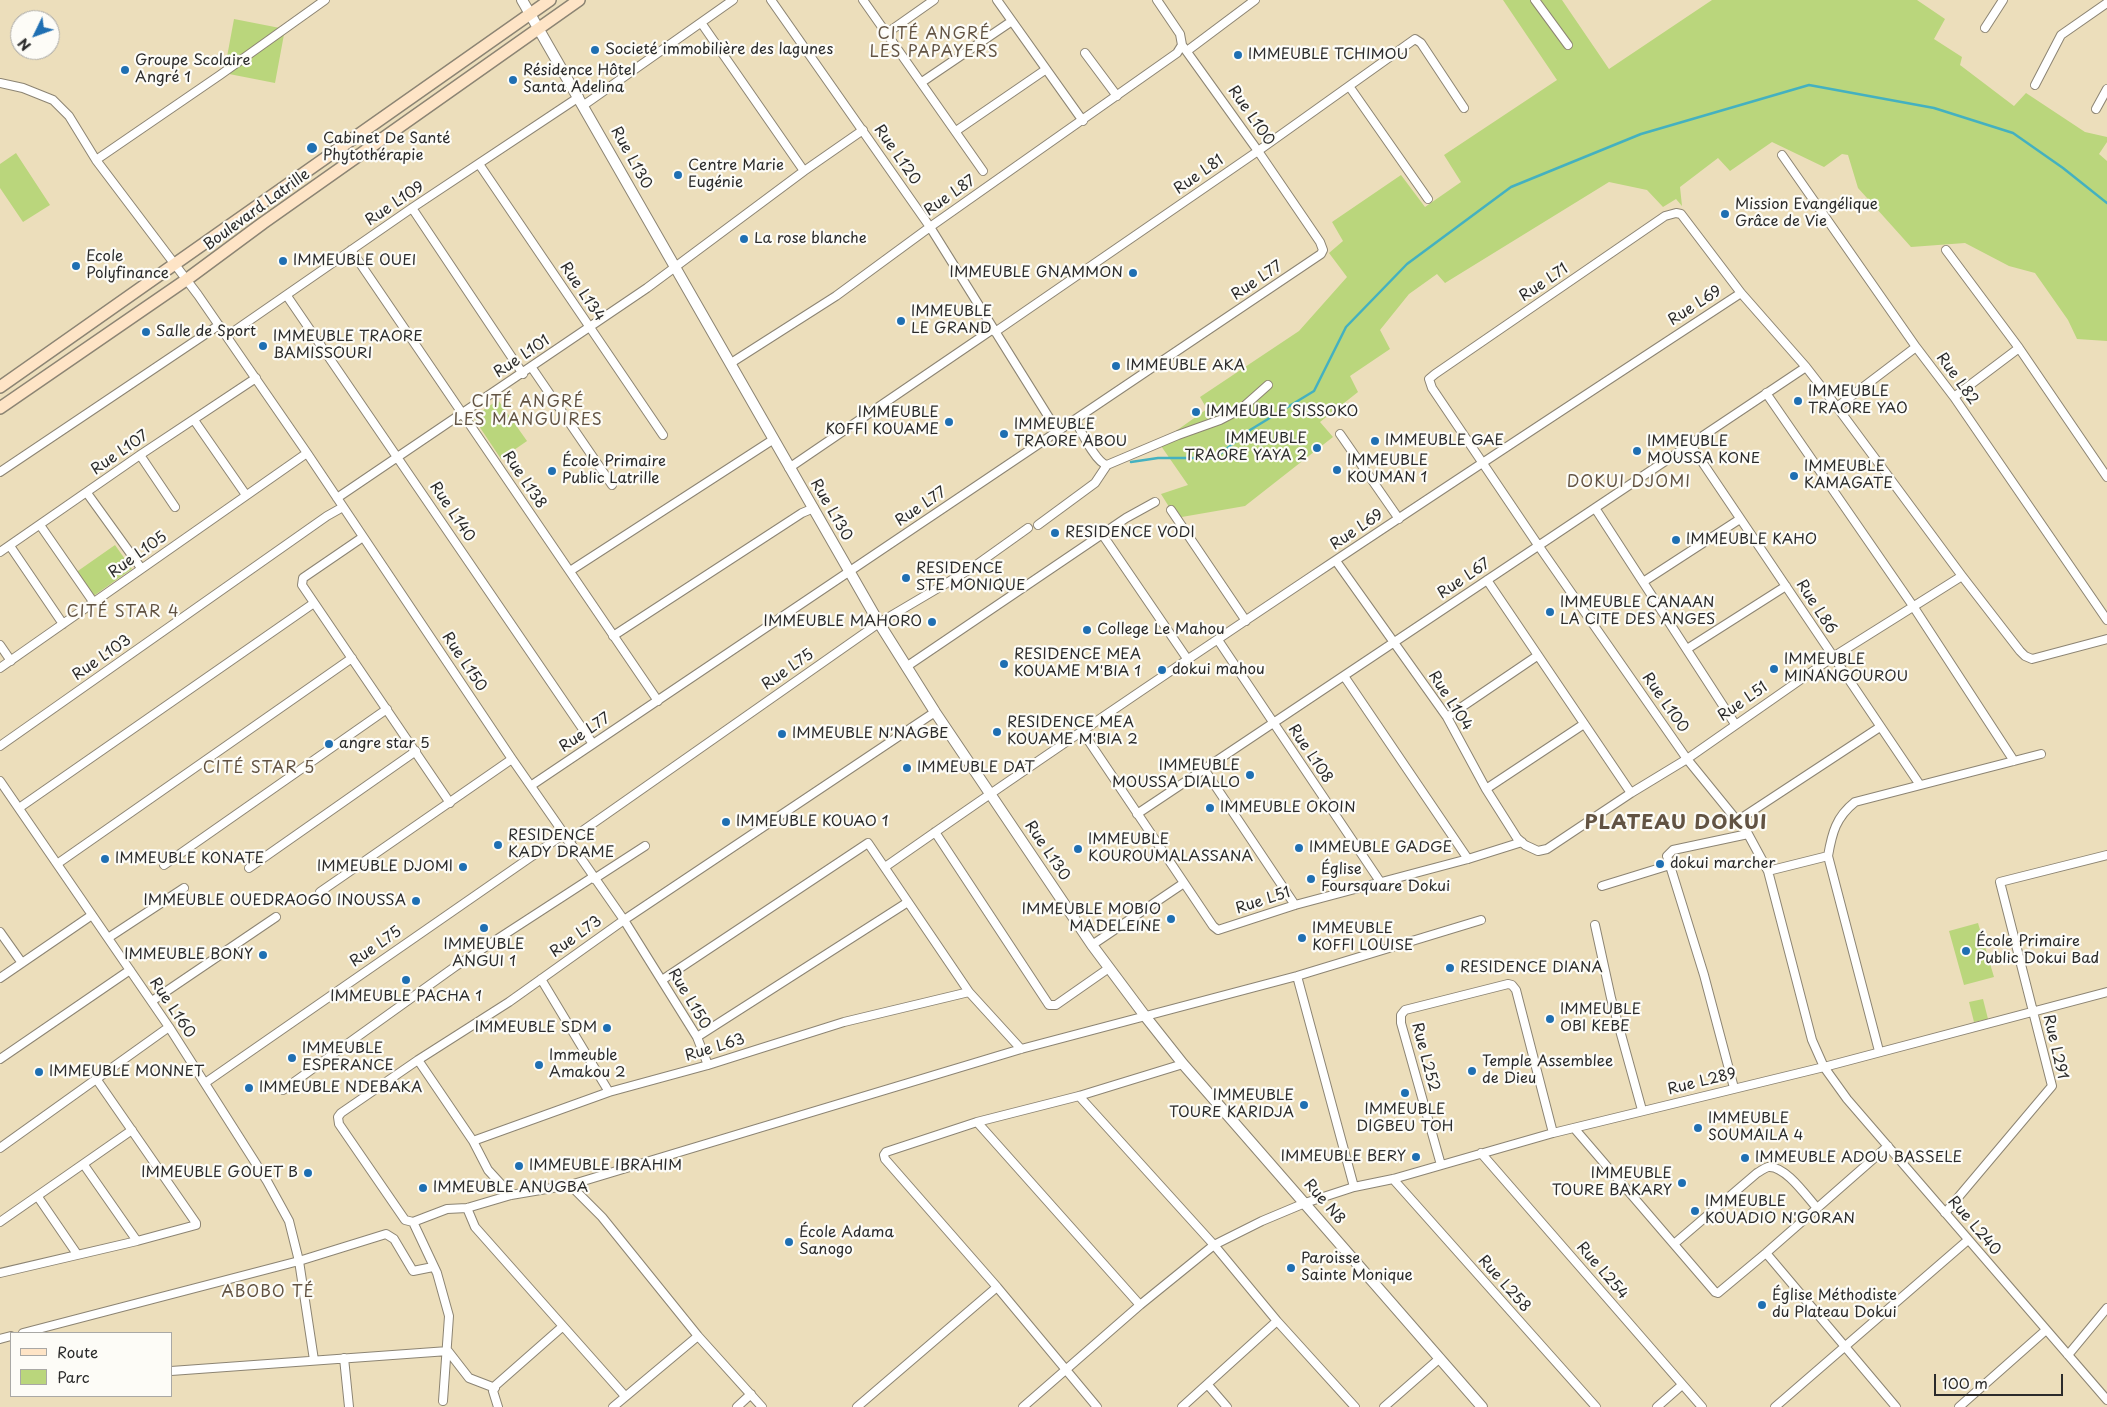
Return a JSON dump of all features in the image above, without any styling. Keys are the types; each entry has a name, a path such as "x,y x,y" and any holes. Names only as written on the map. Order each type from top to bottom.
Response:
{"main road":[{"name":"Boulevard Latrille","path":"0,387 550,0"},
{"name":"Boulevard Latrille","path":"0,408 186,280 263,223 579,0"}],"street":[{"path":"96,160 325,0"},
{"name":"Rue L130","path":"522,0 582,101 789,468 814,508 879,623 935,712 1092,945 1145,1016"},
{"name":"Rue L109","path":"227,336 412,208 702,24 734,0"},
{"name":"Rue L120","path":"771,0 930,226 1058,432"},
{"path":"863,0 984,171"},
{"path":"887,32 934,0"},
{"path":"997,0 1083,121"},
{"name":"Rue L100","path":"1157,0 1180,34 1184,48 1258,151 1320,242 1323,250"},
{"name":"Rue L87","path":"731,363 836,296 930,226 1083,121 1253,0"},
{"path":"1535,0 1568,45"},
{"path":"1985,28 2003,0"},
{"path":"2035,85 2061,36 2107,3"},
{"path":"922,82 1012,21"},
{"path":"702,24 804,171"},
{"name":"Rue L81","path":"789,468 1258,151 1412,41 1417,39 1421,43 1464,108"},
{"path":"1085,53 1117,96"},
{"path":"956,131 1045,70"},
{"name":"Rue L150","path":"0,83 24,88 52,100 69,116 96,160 186,280 256,378 512,759 532,785 624,920 697,1037 708,1065"},
{"path":"1349,86 1428,199"},
{"path":"2096,109 2107,89"},
{"name":"Rue L101","path":"337,498 590,328 863,130"},
{"name":"Rue L82","path":"1782,156 1954,397 2107,620"},
{"name":"Rue L134","path":"479,164 662,435"},
{"path":"412,208 523,374"},
{"name":"Rue L71","path":"1429,379 1666,216 1676,213 1684,218 1741,293"},
{"name":"Rue L138","path":"351,250 658,701"},
{"name":"Rue L77","path":"532,785 1318,257 1323,250"},
{"path":"1946,250 2019,348 2107,477"},
{"path":"1741,293 1806,367 1962,576 2025,656 2032,659 2107,639"},
{"name":"Rue L69","path":"885,867 1246,621 1741,293"},
{"name":"Rue L140","path":"287,296 593,744"},
{"path":"0,472 219,325"},
{"path":"1837,407 1916,346"},
{"path":"1954,397 2019,348"},
{"name":"Rue L67","path":"1137,814 1806,367"},
{"path":"532,368 612,485"},
{"name":"Rue L107","path":"0,552 140,455 256,378"},
{"name":"Rue L100","path":"1429,379 1432,388 1482,463 1687,759 1748,834 1768,871 1812,1040 1824,1067"},
{"path":"1038,525 1095,483 1107,465 1220,420 1241,409 1268,385"},
{"path":"1766,392 1913,606 2014,761"},
{"path":"194,420 246,495"},
{"path":"1075,420 1098,459 1104,465 1107,465"},
{"path":"1340,434 1399,519"},
{"path":"570,571 774,439"},
{"name":"Rue L86","path":"1690,444 1920,786"},
{"name":"Rue L105","path":"0,668 307,453"},
{"path":"140,455 176,507"},
{"path":"87,493 141,568"},
{"path":"906,667 1102,534 1155,502"},
{"name":"Rue L103","path":"0,746 342,507"},
{"path":"614,636 802,513 814,508"},
{"path":"1595,508 1735,724"},
{"path":"1171,510 1246,621"},
{"path":"1643,582 1740,519"},
{"path":"40,526 94,603"},
{"name":"Rue L75","path":"205,1083 879,623 965,572 1028,528"},
{"path":"1102,534 1188,660"},
{"path":"363,537 303,578 302,585 450,803"},
{"path":"10,546 63,624"},
{"name":"Rue L104","path":"1336,561 1446,717 1486,789 1517,838 1541,851"},
{"name":"Rue L51","path":"1541,851 1548,849 1631,793 1687,759 1833,657 1962,576"},
{"path":"1487,580 1631,793"},
{"path":"1687,649 1786,586"},
{"path":"19,808 314,603"},
{"name":"Rue L108","path":"1218,640 1381,883"},
{"path":"0,645 11,661"},
{"path":"1446,717 1537,656"},
{"path":"57,864 352,658"},
{"path":"1344,676 1468,859"},
{"path":"164,865 387,709"},
{"name":"Rue L73","path":"409,1221 339,1124 338,1117 341,1113 541,979 624,920 935,712"},
{"path":"1486,789 1584,724"},
{"path":"1737,821 1880,727"},
{"path":"1082,731 1184,883 1092,945"},
{"path":"249,868 416,751"},
{"path":"1879,1051 1828,856 1832,832 1838,819 1855,802 2041,754"},
{"path":"320,892 512,759"},
{"path":"1204,769 1295,905"},
{"name":"Rue L160","path":"0,781 152,1001 267,1181 289,1221 299,1261 314,1360"},
{"path":"935,832 1049,1005 1056,1005 1109,968"},
{"path":"1734,1088 1704,975 1667,854 1673,850 1748,834"},
{"name":"Rue L51","path":"1184,883 1216,929 1295,905 1468,859 1522,842"},
{"path":"662,980 864,844 870,844 969,992 1022,1049"},
{"path":"283,1090 456,966 645,846"},
{"name":"Rue L291","path":"1945,1213 2052,1086 2000,882 2107,855"},
{"path":"1768,871 1828,856"},
{"path":"1602,886 1670,865"},
{"path":"108,938 184,888"},
{"path":"697,1037 908,902"},
{"path":"0,978 92,915"},
{"path":"152,1001 276,917"},
{"path":"443,1401 449,1316 445,1295 433,1266 409,1221 448,1209 467,1208 511,1195 570,1185 1022,1049 1297,976 1481,920"},
{"path":"1595,926 1642,1110"},
{"path":"0,932 22,963"},
{"path":"0,1059 130,970"},
{"path":"1297,976 1354,1187"},
{"path":"541,979 609,1092"},
{"name":"Rue L252","path":"1440,1165 1401,1022 1400,1015 1405,1010 1508,984 1512,985 1516,990 1554,1133"},
{"name":"Rue L63","path":"473,1141 609,1092 708,1065 844,1022 969,992"},
{"name":"Rue L289","path":"1023,1407 1140,1305 1214,1245 1262,1221 1305,1203 1354,1187 1393,1179 1554,1133 1824,1067 2107,992"},
{"name":"Rue N8","path":"1145,1016 1184,1064 1482,1407"},
{"path":"0,1148 169,1027"},
{"path":"418,1060 473,1141 488,1170 511,1195"},
{"path":"1097,1407 997,1287 884,1159 884,1155 886,1152 977,1122 1079,1096 1184,1064"},
{"name":"Rue L240","path":"1824,1067 1847,1099 2107,1400"},
{"path":"0,1273 137,1241 194,1226 196,1223 96,1080"},
{"path":"1079,1096 1214,1245 1278,1321 1355,1407"},
{"path":"977,1122 1140,1305"},
{"path":"1574,1128 1715,1292 1722,1291 1888,1146"},
{"path":"0,1222 132,1130"},
{"name":"Rue L254","path":"1481,1153 1702,1407"},
{"path":"84,1165 137,1241"},
{"path":"1674,1244 1757,1173 1767,1167 1786,1174 1817,1208"},
{"name":"Rue L258","path":"1393,1179 1596,1407"},
{"path":"570,1185 602,1217 698,1336 762,1407"},
{"path":"38,1197 77,1254"},
{"path":"467,1208 475,1227 562,1328 625,1396"},
{"path":"27,1332 299,1261 386,1234 394,1239 413,1271 433,1266"},
{"path":"1775,1407 1968,1240"},
{"path":"1766,1253 1896,1407"},
{"path":"857,1407 997,1287"},
{"path":"2068,1355 2107,1308"},
{"path":"1182,1407 1278,1321"},
{"path":"498,1407 493,1392 495,1388 562,1328"},
{"path":"1959,1407 2046,1330"},
{"path":"613,1407 698,1336"},
{"path":"448,1351 469,1378 495,1388"},
{"path":"172,1370 448,1351"},
{"path":"344,1358 350,1407"},
{"path":"1384,1407 1440,1358"},
{"path":"1208,1385 1227,1407"},
{"path":"1657,1407 1682,1385"},
{"path":"737,1407 751,1394"}],"green space":[{"path":"1503,0 1562,0 1609,69 1712,0 1917,0 1945,19 1934,39 1962,57 1960,65 2014,106 2026,93 2085,132 2107,137 2107,142 2099,154 2107,161 2107,341 2077,339 2068,320 2035,273 2009,266 1965,243 1911,247 1858,188 1848,155 1842,154 1824,167 1772,142 1730,171 1718,158 1680,187 1682,206 1676,199 1663,207 1647,190 1609,182 1445,283 1437,274 1409,294 1380,330 1390,349 1350,376 1358,392 1320,422 1333,437 1245,506 1176,518 1161,494 1188,485 1159,443 1207,409 1200,397 1299,331 1347,277 1329,253 1343,241 1332,222 1401,175 1425,207 1461,182 1444,155 1557,80"},
{"path":"234,19 285,29 275,83 224,73"},
{"path":"16,153 50,205 23,222 0,188 0,164"},
{"path":"498,400 527,441 501,459 473,417"},
{"path":"115,545 132,569 92,597 75,573"},
{"path":"1978,923 1994,977 1964,985 1949,931"},
{"path":"1983,999 1988,1019 1974,1022 1969,1002"}],"waterway":[{"path":"1131,462 1158,458 1215,458 1250,430 1314,391 1346,327 1407,264 1511,187 1641,134 1809,85 1934,108 2013,133 2063,168 2107,203"}],"place":[{"name":"Societé immobilière des lagunes","path":"595,50"},
{"name":"IMMEUBLE TCHIMOU","path":"1238,55"},
{"name":"Groupe Scolaire Angré 1","path":"125,70"},
{"name":"Résidence Hôtel Santa Adelina","path":"513,80"},
{"name":"Cabinet De Santé Phytothérapie","path":"312,148"},
{"name":"Centre Marie Eugénie","path":"678,175"},
{"name":"Mission Evangélique Grâce de Vie","path":"1725,214"},
{"name":"La rose blanche","path":"744,239"},
{"name":"IMMEUBLE OUEI","path":"283,261"},
{"name":"Ecole Polyfinance","path":"76,266"},
{"name":"IMMEUBLE GNAMMON","path":"1133,273"},
{"name":"IMMEUBLE LE GRAND","path":"901,321"},
{"name":"Salle de Sport","path":"146,332"},
{"name":"IMMEUBLE TRAORE BAMISSOURI","path":"263,346"},
{"name":"IMMEUBLE AKA","path":"1116,366"},
{"name":"IMMEUBLE TRAORE YAO","path":"1798,401"},
{"name":"IMMEUBLE SISSOKO","path":"1196,412"},
{"name":"IMMEUBLE KOFFI KOUAME","path":"949,422"},
{"name":"IMMEUBLE TRAORE ABOU","path":"1004,434"},
{"name":"IMMEUBLE GAE","path":"1375,441"},
{"name":"IMMEUBLE TRAORE YAYA 2","path":"1317,448"},
{"name":"IMMEUBLE MOUSSA KONE","path":"1637,451"},
{"name":"IMMEUBLE KOUMAN 1","path":"1337,470"},
{"name":"École Primaire Public Latrille","path":"552,471"},
{"name":"IMMEUBLE KAMAGATE","path":"1794,476"},
{"name":"RESIDENCE VODI","path":"1055,533"},
{"name":"IMMEUBLE KAHO","path":"1676,540"},
{"name":"RESIDENCE STE MONIQUE","path":"906,578"},
{"name":"IMMEUBLE CANAAN LA CITE DES ANGES","path":"1550,612"},
{"name":"IMMEUBLE MAHORO","path":"932,622"},
{"name":"College Le Mahou","path":"1087,630"},
{"name":"RESIDENCE MEA KOUAME M'BIA 1","path":"1004,664"},
{"name":"IMMEUBLE MINANGOUROU","path":"1774,669"},
{"name":"dokui mahou","path":"1162,670"},
{"name":"RESIDENCE MEA KOUAME M'BIA 2","path":"997,732"},
{"name":"IMMEUBLE N'NAGBE","path":"782,734"},
{"name":"angre star 5","path":"329,744"},
{"name":"IMMEUBLE DAT","path":"907,768"},
{"name":"IMMEUBLE MOUSSA DIALLO","path":"1250,775"},
{"name":"IMMEUBLE OKOIN","path":"1210,808"},
{"name":"IMMEUBLE KOUAO 1","path":"726,822"},
{"name":"RESIDENCE KADY DRAME","path":"498,845"},
{"name":"IMMEUBLE GADGE","path":"1299,848"},
{"name":"IMMEUBLE KOUROUMALASSANA","path":"1078,849"},
{"name":"IMMEUBLE KONATE","path":"105,859"},
{"name":"dokui marcher","path":"1660,864"},
{"name":"IMMEUBLE DJOMI","path":"463,867"},
{"name":"Église Foursquare Dokui","path":"1311,879"},
{"name":"IMMEUBLE OUEDRAOGO INOUSSA","path":"416,901"},
{"name":"IMMEUBLE MOBIO MADELEINE","path":"1171,919"},
{"name":"IMMEUBLE ANGUI 1","path":"484,928"},
{"name":"IMMEUBLE KOFFI LOUISE","path":"1302,938"},
{"name":"École Primaire Public Dokui Bad","path":"1966,951"},
{"name":"IMMEUBLE BONY","path":"263,955"},
{"name":"RESIDENCE DIANA","path":"1450,968"},
{"name":"IMMEUBLE PACHA 1","path":"406,980"},
{"name":"IMMEUBLE OBI KEBE","path":"1550,1019"},
{"name":"IMMEUBLE SDM","path":"607,1028"},
{"name":"IMMEUBLE ESPERANCE","path":"292,1058"},
{"name":"Immeuble Amakou 2","path":"539,1065"},
{"name":"Temple Assemblee de Dieu","path":"1472,1071"},
{"name":"IMMEUBLE MONNET","path":"39,1072"},
{"name":"IMMEUBLE NDEBAKA","path":"249,1088"},
{"name":"IMMEUBLE DIGBEU TOH","path":"1405,1093"},
{"name":"IMMEUBLE TOURE KARIDJA","path":"1304,1105"},
{"name":"IMMEUBLE SOUMAILA 4","path":"1698,1128"},
{"name":"IMMEUBLE BERY","path":"1416,1157"},
{"name":"IMMEUBLE ADOU BASSELE","path":"1745,1158"},
{"name":"IMMEUBLE IBRAHIM","path":"519,1166"},
{"name":"IMMEUBLE GOUET B","path":"308,1173"},
{"name":"IMMEUBLE TOURE BAKARY","path":"1682,1183"},
{"name":"IMMEUBLE ANUGBA","path":"423,1188"},
{"name":"IMMEUBLE KOUADIO N'GORAN","path":"1695,1211"},
{"name":"École Adama Sanogo","path":"789,1242"},
{"name":"Paroisse Sainte Monique","path":"1291,1268"},
{"name":"Église Méthodiste du Plateau Dokui","path":"1762,1305"}],"district":[{"name":"CITÉ ANGRÉ LES PAPAYERS","path":"934,44"},
{"name":"CITÉ ANGRÉ LES MANGUIRES","path":"528,412"},
{"name":"DOKUI DJOMI","path":"1629,483"},
{"name":"CITÉ STAR 4","path":"123,613"},
{"name":"CITÉ STAR 5","path":"259,769"},
{"name":"PLATEAU DOKUI","path":"1676,823"},
{"name":"ABOBO TÉ","path":"268,1293"}]}
